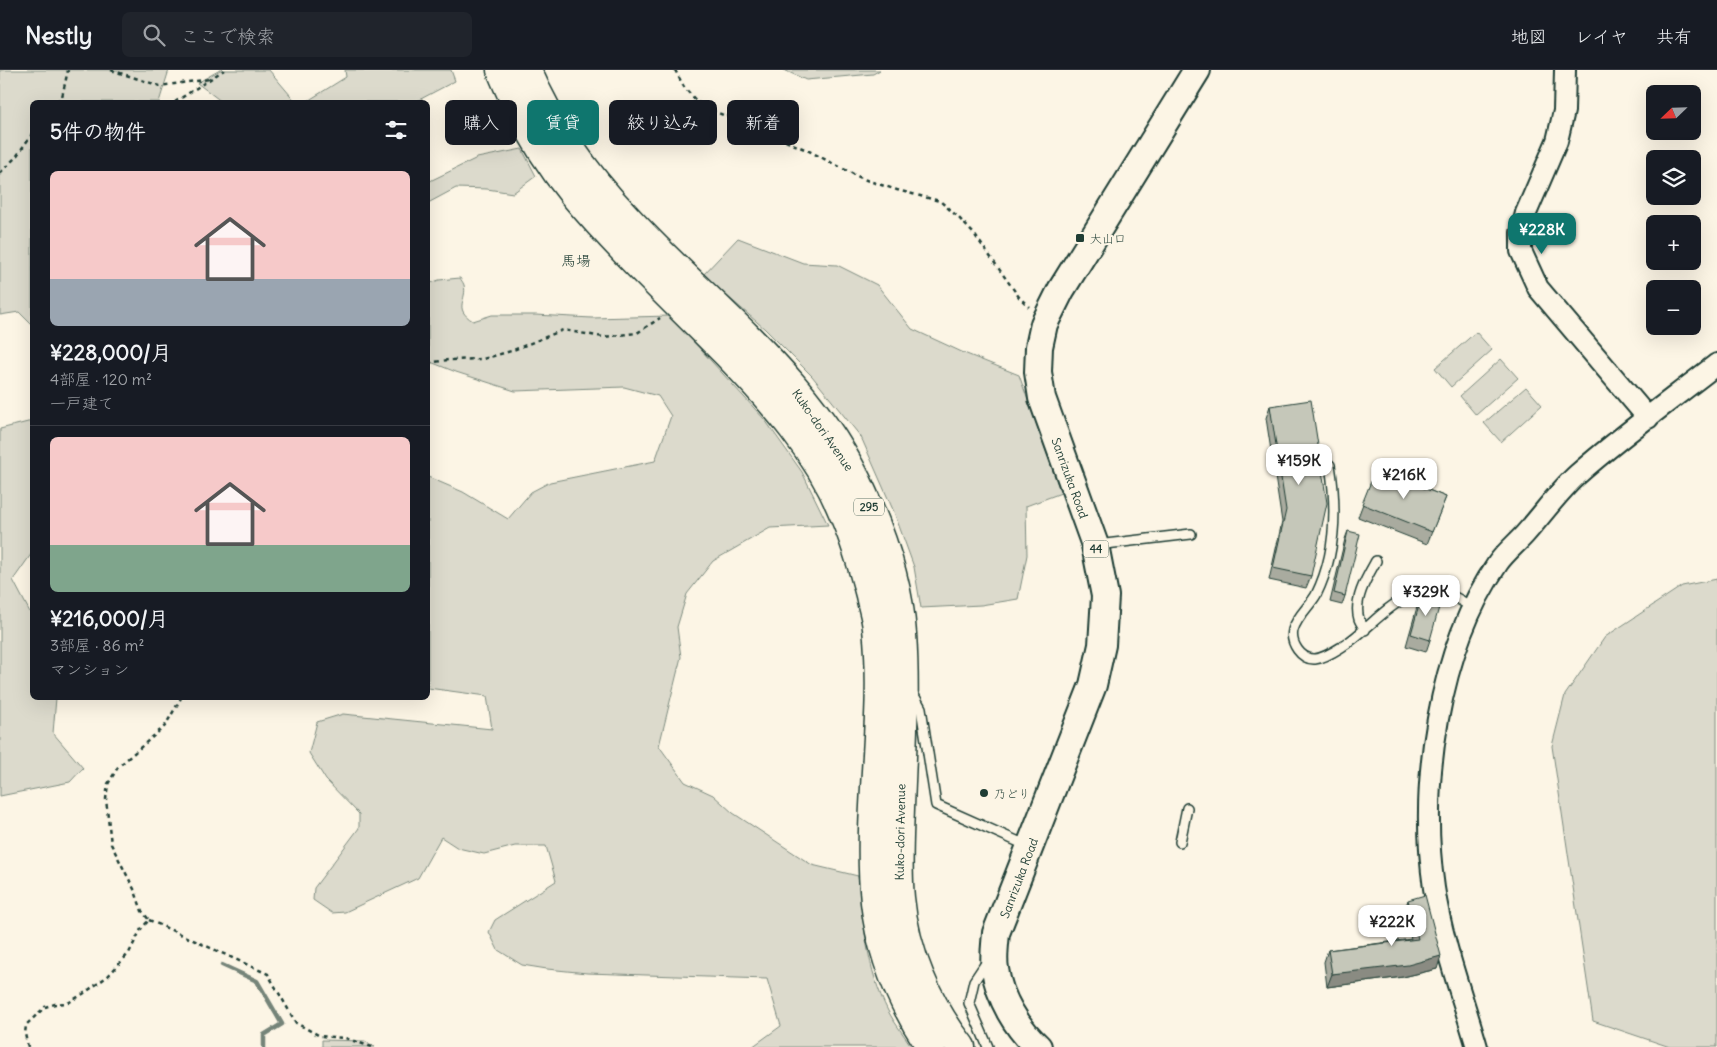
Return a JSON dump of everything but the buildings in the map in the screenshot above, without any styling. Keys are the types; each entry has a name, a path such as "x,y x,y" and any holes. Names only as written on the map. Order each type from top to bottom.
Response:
{"highway":[{"name":"Kuko-dori Avenue","path":"501,70 522,115 555,169 573,194 604,229 758,386 785,417 808,447 843,513 855,543 877,625 880,670 874,840 875,902 880,933 890,968 901,995 931,1047"},
{"name":"Kuko-dori Avenue","path":"526,70 558,132 581,164 626,218 780,369 804,398 848,462 881,537 892,572 902,632 904,680 898,854 903,923 912,955 927,993 939,1017 961,1047"}],"main road":[{"name":"Sanrizuka Road","path":"1038,1047 1021,1030 1005,1001 995,968 996,934 1094,685 1102,645 1104,596 1095,545 1042,398 1038,372 1039,347 1044,324 1061,290 1197,70"}],"street":[{"path":"1564,70 1564,111 1557,141 1526,213 1521,233 1521,251 1538,288 1648,418"},
{"path":"1478,1047 1445,938 1434,888 1430,842 1429,796 1432,753 1445,686 1464,629 1498,562 1526,533 1551,501 1577,474 1717,364"}],"lane":[{"path":"1330,465 1335,494 1333,543 1326,571 1315,596 1303,611 1293,631 1294,645 1302,655 1314,659 1331,654 1365,630 1381,614 1401,599 1417,593 1433,592 1451,595 1474,608"},
{"path":"1095,545 1191,534"},
{"path":"1365,630 1358,618 1359,602 1365,581 1376,562"},
{"path":"904,680 916,696 920,708 936,804 1030,848"},
{"path":"1180,842 1187,808"},
{"path":"988,1047 969,1002 974,981 995,949"}],"path":[{"path":"59,100 62,97 68,70"},
{"path":"111,70 160,86 210,79"},
{"path":"178,100 224,70"},
{"path":"675,70 684,87 697,102 716,112 807,150 863,179 940,202 974,234 1019,297 1044,324"},
{"path":"0,173 16,157 30,137"},
{"path":"430,363 482,359 511,351 563,330 603,337 637,333 660,318 674,300"},
{"path":"180,700 165,726 118,767 108,784 106,799 111,844 135,891 142,911 149,920 268,974 296,1023 320,1036 345,1038 372,1047"},
{"path":"28,1047 24,1034 26,1024 45,1007 68,1003 108,976 129,953 141,929 149,920"}],"shaded area":[{"path":"0,70 169,70 160,100 30,100 30,323 19,312 0,315"},
{"path":"220,70 269,70 294,100 219,100 197,83"},
{"path":"345,70 451,70 455,81 419,100 309,100 346,77"},
{"path":"784,70 880,70 873,74 806,80"},
{"path":"522,149 536,176 513,193 487,189 456,188 430,202 430,181 477,158"},
{"path":"738,238 803,263 837,265 877,285 912,329 964,353 1019,375 1061,493 1026,506 1027,555 1018,599 981,605 921,608 914,567 894,512 861,437 812,376 765,329 703,275"},
{"path":"460,278 465,290 462,304 463,312 473,321 492,315 592,318 670,316 765,420 802,472 828,525 770,528 713,561 687,594 677,627 681,657 659,746 685,782 713,795 733,813 812,865 858,876 867,945 875,979 888,1011 912,1047 752,1047 781,1026 767,979 587,973 522,965 498,950 489,932 495,920 556,881 546,846 515,846 484,854 458,848 441,837 418,878 345,912 332,913 313,900 314,888 359,828 359,814 326,780 309,753 317,722 343,714 492,729 487,696 430,688 430,478 463,492 508,519 531,492 550,482 655,461 671,416 658,396 624,387 515,391 430,362 430,283 439,280"},
{"path":"1476,332 1492,350 1451,387 1435,368"},
{"path":"1501,359 1518,378 1476,415 1460,396"},
{"path":"1526,387 1542,405 1501,442 1484,423"},
{"path":"30,422 30,556 13,580 30,612 30,700 56,700 53,733 83,768 70,782 0,796 0,429"},
{"path":"1717,579 1717,1047 1670,1047 1593,1021 1552,746 1565,695 1605,637 1682,586"},
{"path":"322,1040 365,1041 375,1047 322,1047"}],"waterway":[{"path":"222,965 257,981 282,1024 264,1035 264,1047"}],"place":[{"name":"大山口","path":"1080,238"},
{"name":"乃どり","path":"984,793"}],"district":[{"name":"馬場","path":"576,260"}]}
